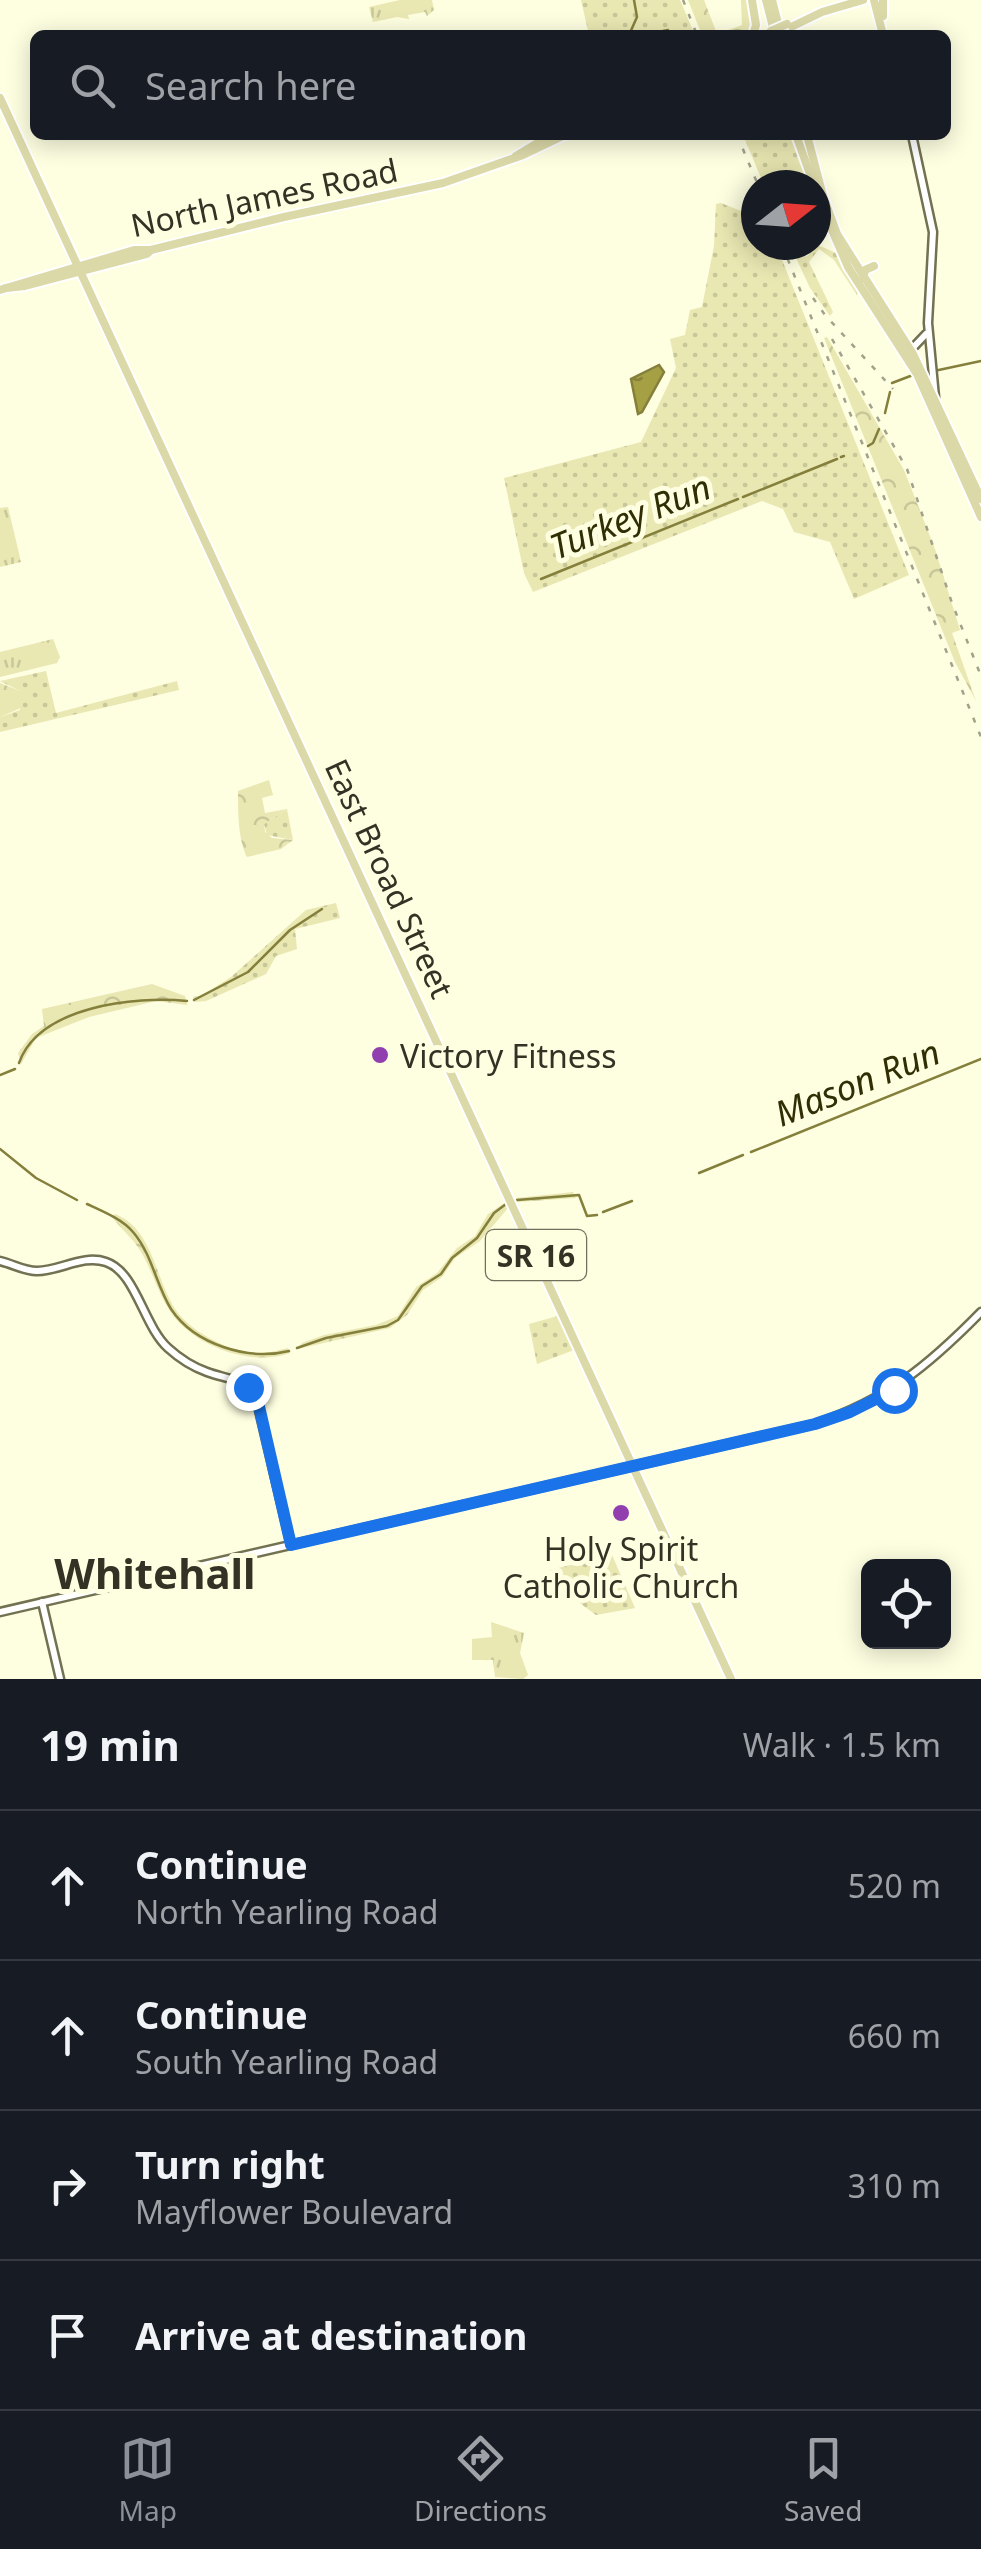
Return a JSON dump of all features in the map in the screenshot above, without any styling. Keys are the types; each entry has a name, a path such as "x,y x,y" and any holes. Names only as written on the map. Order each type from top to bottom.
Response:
{"main road":[{"path":"752,0 754,30"},
{"path":"769,0 776,30"},
{"path":"781,30 844,0"},
{"path":"782,30 863,0"},
{"path":"879,0 885,30"},
{"path":"879,0 885,30"},
{"name":"East Broad Street","path":"0,98 731,1679"},
{"path":"534,146 544,140"},
{"path":"534,146 550,140"},
{"path":"802,140 810,170"},
{"path":"803,140 831,219 936,398 981,499"},
{"name":"North James Road","path":"3,289 134,250 152,250 443,184 534,146"},
{"path":"831,227 848,266 908,353 981,517"},
{"path":"863,278 867,269 874,266"}],"street":[{"path":"912,140 933,232 928,323 936,398"},
{"path":"908,353 924,338 928,323"},
{"path":"0,1261 34,1271 92,1260 108,1263 126,1276 153,1331 169,1349 202,1371 240,1381 248,1387 258,1402 291,1545"},
{"path":"0,1612 815,1424 894,1390 921,1370 981,1312"},
{"path":"42,1602 60,1679"}],"green space":[{"path":"400,0 432,0 434,10 427,16 425,12 408,15 409,19 373,22 369,7"},
{"path":"581,0 680,0 693,30 588,30"},
{"path":"688,0 704,0 715,30 700,30"},
{"path":"741,0 750,0 751,30 728,30 742,25"},
{"path":"745,140 797,140 806,170 758,170"},
{"path":"716,204 741,211 741,260 782,260 909,575 854,599 830,542 794,532 783,509 762,501 533,592 524,573 504,478 641,442 676,368 670,339 685,335 690,310 702,307 714,246"},
{"path":"831,251 858,289 857,295"},
{"path":"797,260 811,260 833,312 830,316 810,288"},
{"path":"827,337 904,470 935,549 960,630 952,633 976,701 955,662 824,338"},
{"path":"8,507 21,562 0,567 0,508"},
{"path":"53,639 60,657 57,663 0,677 0,652"},
{"path":"46,671 56,713 177,681 179,690 0,732 0,717 20,710 20,691 0,681"},
{"path":"0,683 20,691 23,707 0,717"},
{"path":"269,780 273,795 262,798 265,813 287,809 264,824 265,832 272,838 293,840 281,849 247,857 240,834 238,791"},
{"path":"287,809 293,840 267,835 264,824"},
{"path":"336,903 340,918 295,929 297,949 276,956 266,974 206,1001 194,1002 193,997 231,977 306,910"},
{"path":"152,984 185,996 187,1005 156,1001 89,1017 36,1038 21,1064 18,1053 32,1034 44,1026 42,1009"},
{"path":"573,1192 576,1198 517,1202 516,1198"},
{"path":"506,1202 508,1208 480,1241 455,1258 442,1277 423,1290 407,1315 390,1328 297,1349 302,1343 324,1335 376,1325 398,1316 416,1287 437,1273 457,1248 475,1236 488,1214"},
{"path":"115,1214 137,1230 172,1304 197,1331 246,1352 288,1348 290,1353 275,1357 242,1356 210,1345 182,1326 163,1300 141,1252 112,1217"},
{"path":"558,1316 574,1350 537,1364 529,1324"},
{"path":"612,1555 635,1608 596,1615 573,1598 550,1570"},
{"path":"491,1622 524,1633 520,1653 528,1675 523,1679 495,1677 493,1660 472,1660 472,1639 492,1637"}],"water":[{"path":"659,365 664,372 638,414 631,379"}],"waterway":[{"path":"631,30 637,17 634,0"},
{"name":"Turkey Run","path":"934,371 981,361"},
{"name":"Turkey Run","path":"892,383 913,375"},
{"name":"Turkey Run","path":"885,413 890,392"},
{"name":"Turkey Run","path":"868,446 879,429"},
{"name":"Turkey Run","path":"743,497 837,459"},
{"name":"Turkey Run","path":"541,579 738,499"},
{"name":"Turkey Run","path":"194,1000 248,972 290,930 322,909"},
{"name":"Turkey Run","path":"19,1063 30,1044 67,1017 116,1003 187,1001"},
{"name":"Mason Run","path":"751,1152 981,1059"},
{"name":"Turkey Run","path":"0,1075 15,1069"},
{"name":"Mason Run","path":"0,1149 36,1178 77,1200"},
{"name":"Mason Run","path":"699,1173 743,1155"},
{"name":"Mason Run","path":"517,1200 579,1195 587,1216 597,1215"},
{"name":"Mason Run","path":"603,1212 632,1201"},
{"name":"Mason Run","path":"87,1204 118,1219 133,1232 171,1309 194,1332 240,1352 289,1351"},
{"name":"Mason Run","path":"297,1348 398,1320 422,1286 441,1274 506,1204"}],"railway":[{"path":"683,0 695,30"},
{"path":"739,140 752,170"},
{"path":"788,260 981,737"},
{"path":"813,298 893,389"},
{"path":"832,339 907,469 981,676"}],"place":[{"name":"Victory Fitness","path":"380,1055"},
{"name":"Holy Spirit Catholic Church","path":"621,1513"}],"district":[{"name":"Whitehall","path":"155,1572"}],"route":[{"path":"248,1387 258,1402 291,1545 815,1424 894,1390"}]}
